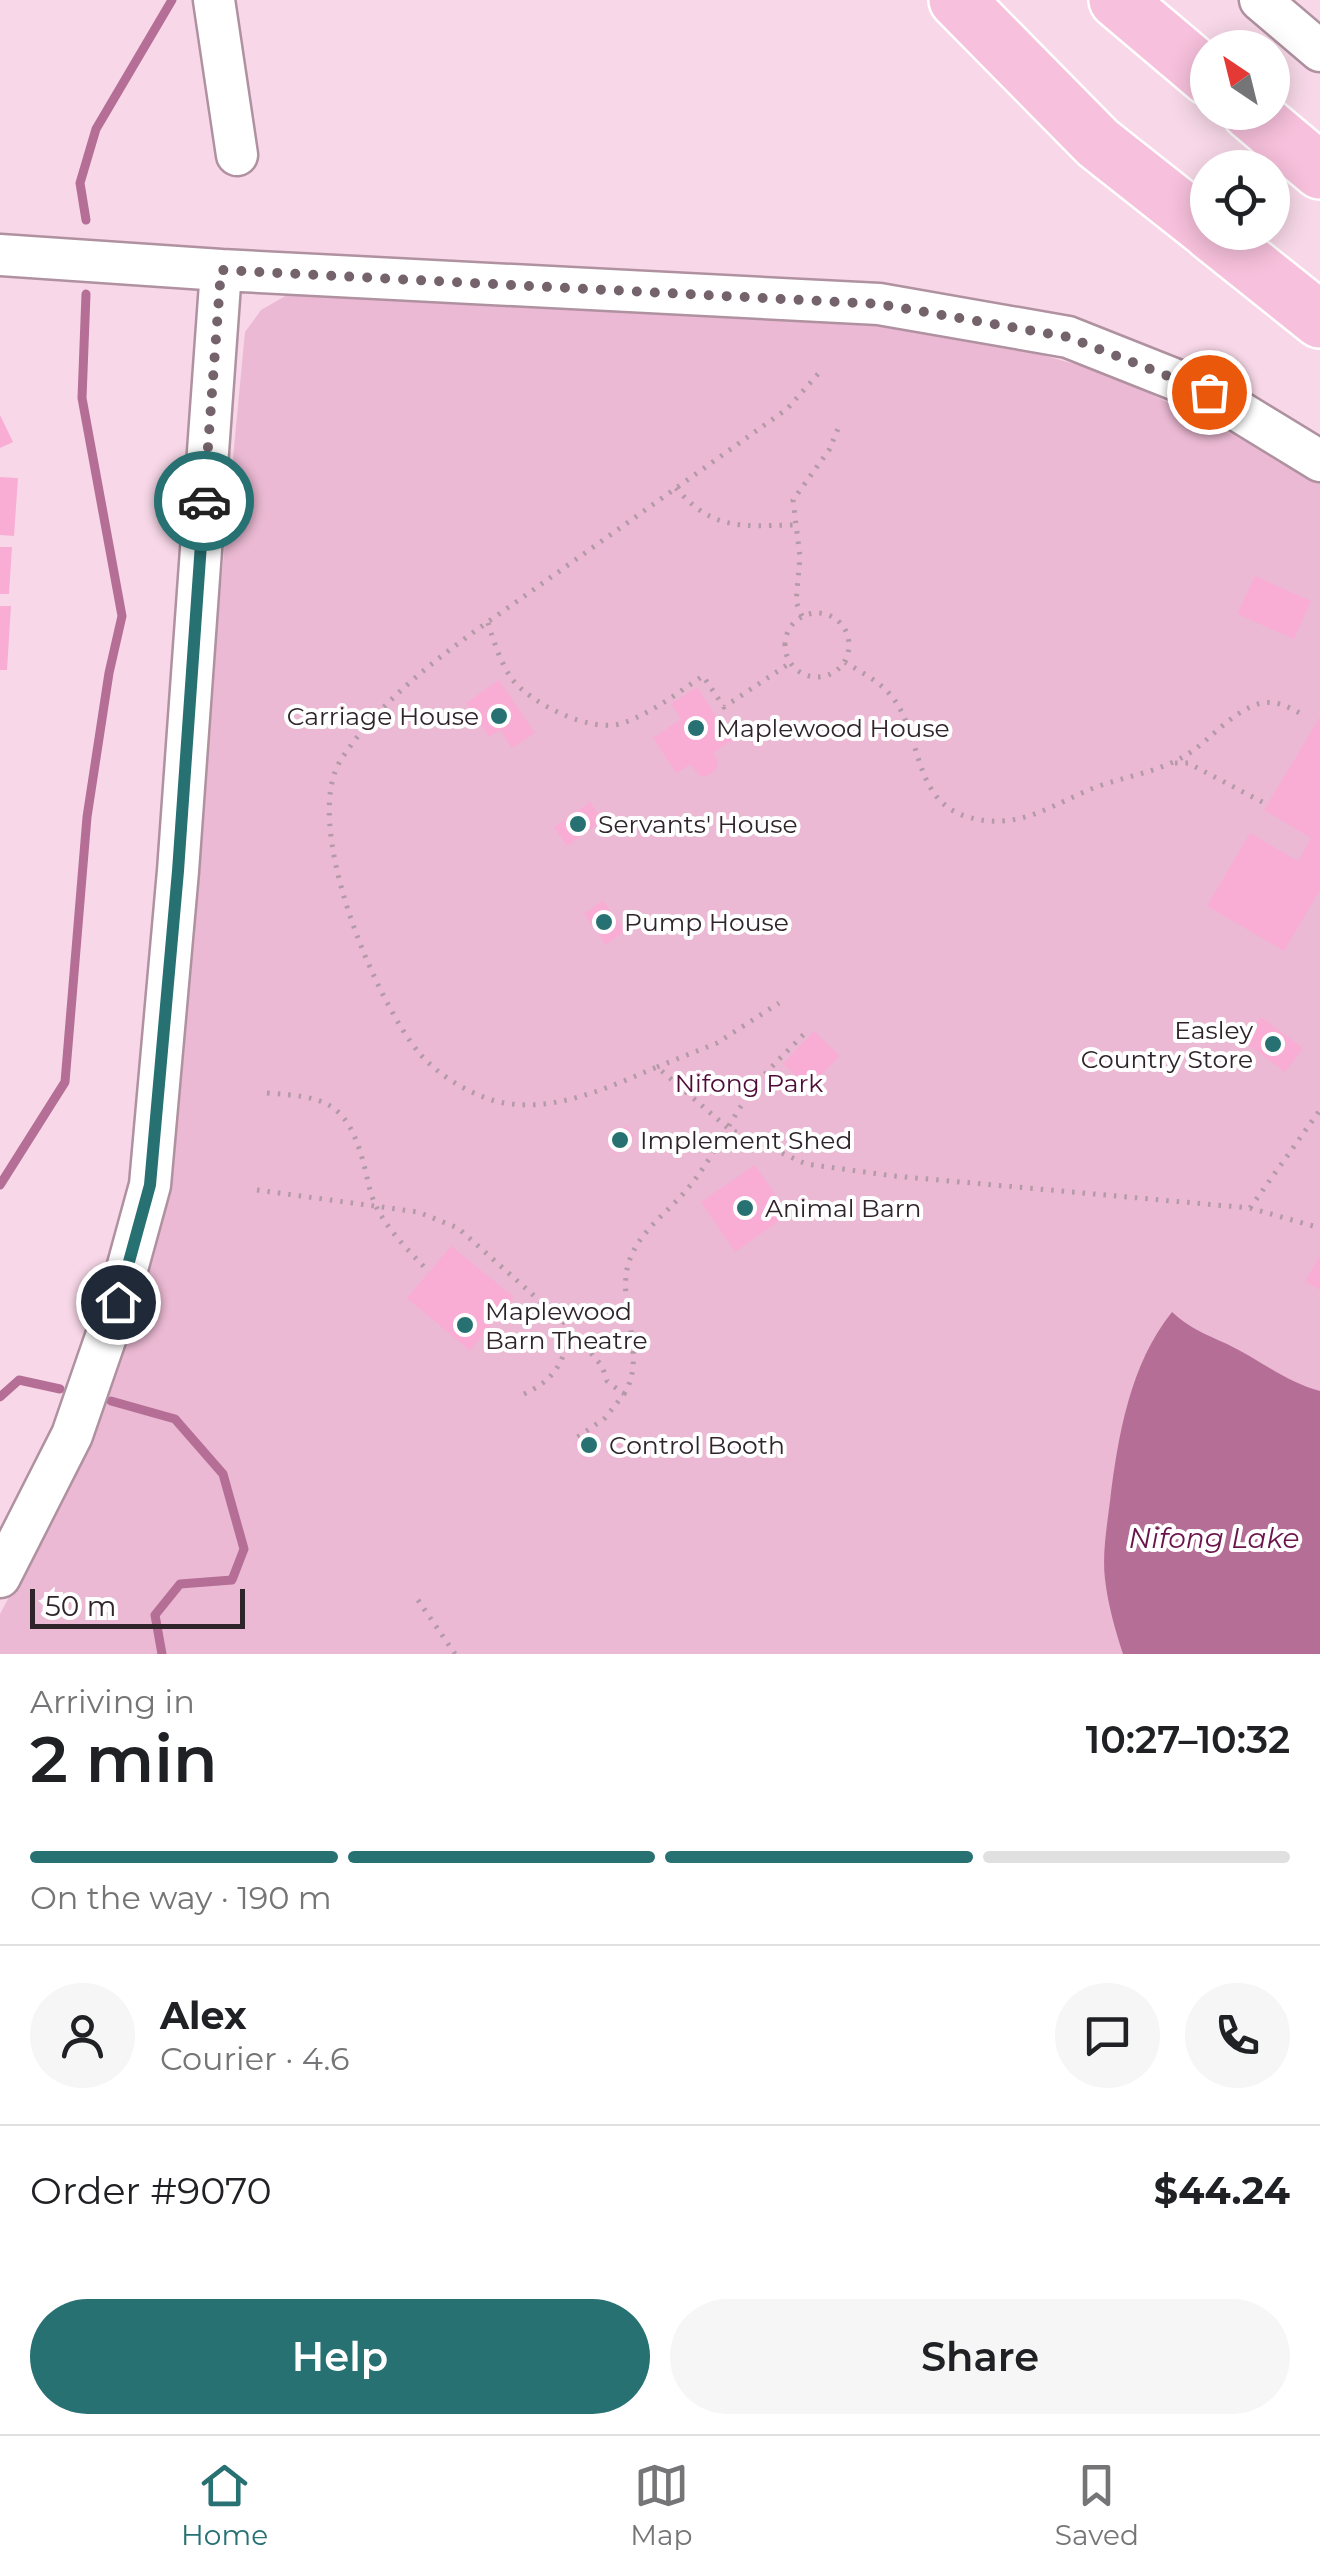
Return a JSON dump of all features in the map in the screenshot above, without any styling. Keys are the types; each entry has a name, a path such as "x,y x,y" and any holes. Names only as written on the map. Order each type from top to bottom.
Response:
{"highway":[{"path":"956,0 1098,143 1190,216"},
{"path":"1118,0 1190,62"},
{"path":"1272,130 1320,170"},
{"path":"1233,250 1320,320"}],"street":[{"path":"214,0 237,154"},
{"path":"1260,0 1320,51"},
{"path":"0,255 879,304 1068,337 1209,392 1320,460"},
{"path":"0,1577 72,1435 118,1302 150,1185 178,871 221,270"}],"path":[{"path":"779,1003 717,1043 609,1087 547,1105 502,1102 455,1084 422,1056 398,1024 355,928 343,896 330,836 330,789 339,762 380,710 488,622 788,409 818,374"},
{"path":"802,616 796,602 800,557 793,500 830,450 840,424"},
{"path":"676,488 693,508 730,526 794,526"},
{"path":"822,613 841,622 850,642 844,662 828,675 807,675 790,663 786,653 788,632 802,616 822,613"},
{"path":"488,622 498,655 514,681 537,702 581,722 618,725 651,710 703,676 724,706 790,663"},
{"path":"844,662 892,696 914,734 926,780 934,794 948,808 968,817 990,820 1034,816 1101,786 1172,763 1258,704 1284,704 1305,716"},
{"path":"1172,763 1188,762 1268,805"},
{"path":"572,1440 604,1418 632,1382 626,1290 632,1254 643,1235 690,1186 763,1076 805,1033"},
{"path":"656,1068 729,1128 806,1164 894,1176 1250,1208 1320,1228"},
{"path":"266,1093 312,1096 333,1106 359,1146 375,1205 402,1245 429,1272"},
{"path":"1250,1208 1320,1110"},
{"path":"257,1190 418,1212 458,1228 568,1326 602,1366 607,1381 624,1394"},
{"path":"524,1394 544,1384 564,1360 568,1326"},
{"path":"418,1600 455,1654"}],"green space":[{"name":"Nifong Park","path":"294,291 954,331 1108,373 1320,477 1320,1654 0,1654 0,1614 49,1522 137,1305 209,710 245,332 261,310"}],"water":[{"name":"Nifong Lake","path":"1172,1312 1295,1382 1320,1391 1320,1654 1123,1654 1104,1569 1113,1476 1136,1378"}],"building":[{"path":"0,415 13,442 0,448"},
{"path":"0,477 18,478 14,536 0,535"},
{"path":"0,547 12,547 9,594 0,594"},
{"path":"1255,576 1311,601 1294,639 1237,614"},
{"path":"0,606 11,606 7,670 0,670"},
{"name":"Carriage House","path":"499,680 535,733 512,748 500,730 489,737 466,703"},
{"name":"Maplewood House","path":"697,687 732,740 713,753 718,761 716,770 705,777 698,775 691,764 676,773 653,738 681,719 671,704"},
{"path":"1320,717 1320,890 1284,951 1207,906 1250,833 1298,861 1311,838 1264,810"},
{"name":"Servants' House","path":"590,802 603,821 567,846 554,827"},
{"name":"Pump House","path":"603,900 625,931 606,945 584,914"},
{"name":"Easley Country Store","path":"1261,1017 1303,1048 1285,1072 1243,1041"},
{"path":"814,1031 840,1056 809,1087 783,1064"},
{"name":"Implement Shed","path":"626,1126 635,1136 615,1154 606,1144"},
{"name":"Animal Barn","path":"755,1165 789,1214 735,1252 701,1202"},
{"name":"Maplewood Barn Theatre","path":"451,1246 514,1297 470,1351 407,1298"},
{"path":"1320,1256 1320,1290 1305,1281"},
{"name":"Control Booth","path":"593,1430 603,1447 584,1459 574,1443"}],"waterway":[{"path":"86,220 80,183 96,129 172,0"},
{"path":"0,1185 65,1082 87,817 109,673 122,616 82,398 86,294"},
{"path":"0,1397 19,1380 60,1389"},
{"path":"111,1401 175,1419 223,1474 244,1549 232,1580 180,1584 155,1615 162,1654"}],"way so far":[{"path":"204,501 221,270 879,304 1068,337 1209,392"}],"place":[{"name":"Carriage House","path":"499,716"},
{"name":"Maplewood House","path":"696,728"},
{"name":"Servants' House","path":"578,824"},
{"name":"Pump House","path":"604,922"},
{"name":"Easley Country Store","path":"1273,1044"},
{"name":"Implement Shed","path":"620,1140"},
{"name":"Animal Barn","path":"745,1208"},
{"name":"Maplewood Barn Theatre","path":"465,1325"},
{"name":"Control Booth","path":"589,1445"}],"route":[{"path":"118,1302 150,1185 178,871 204,501"}]}
